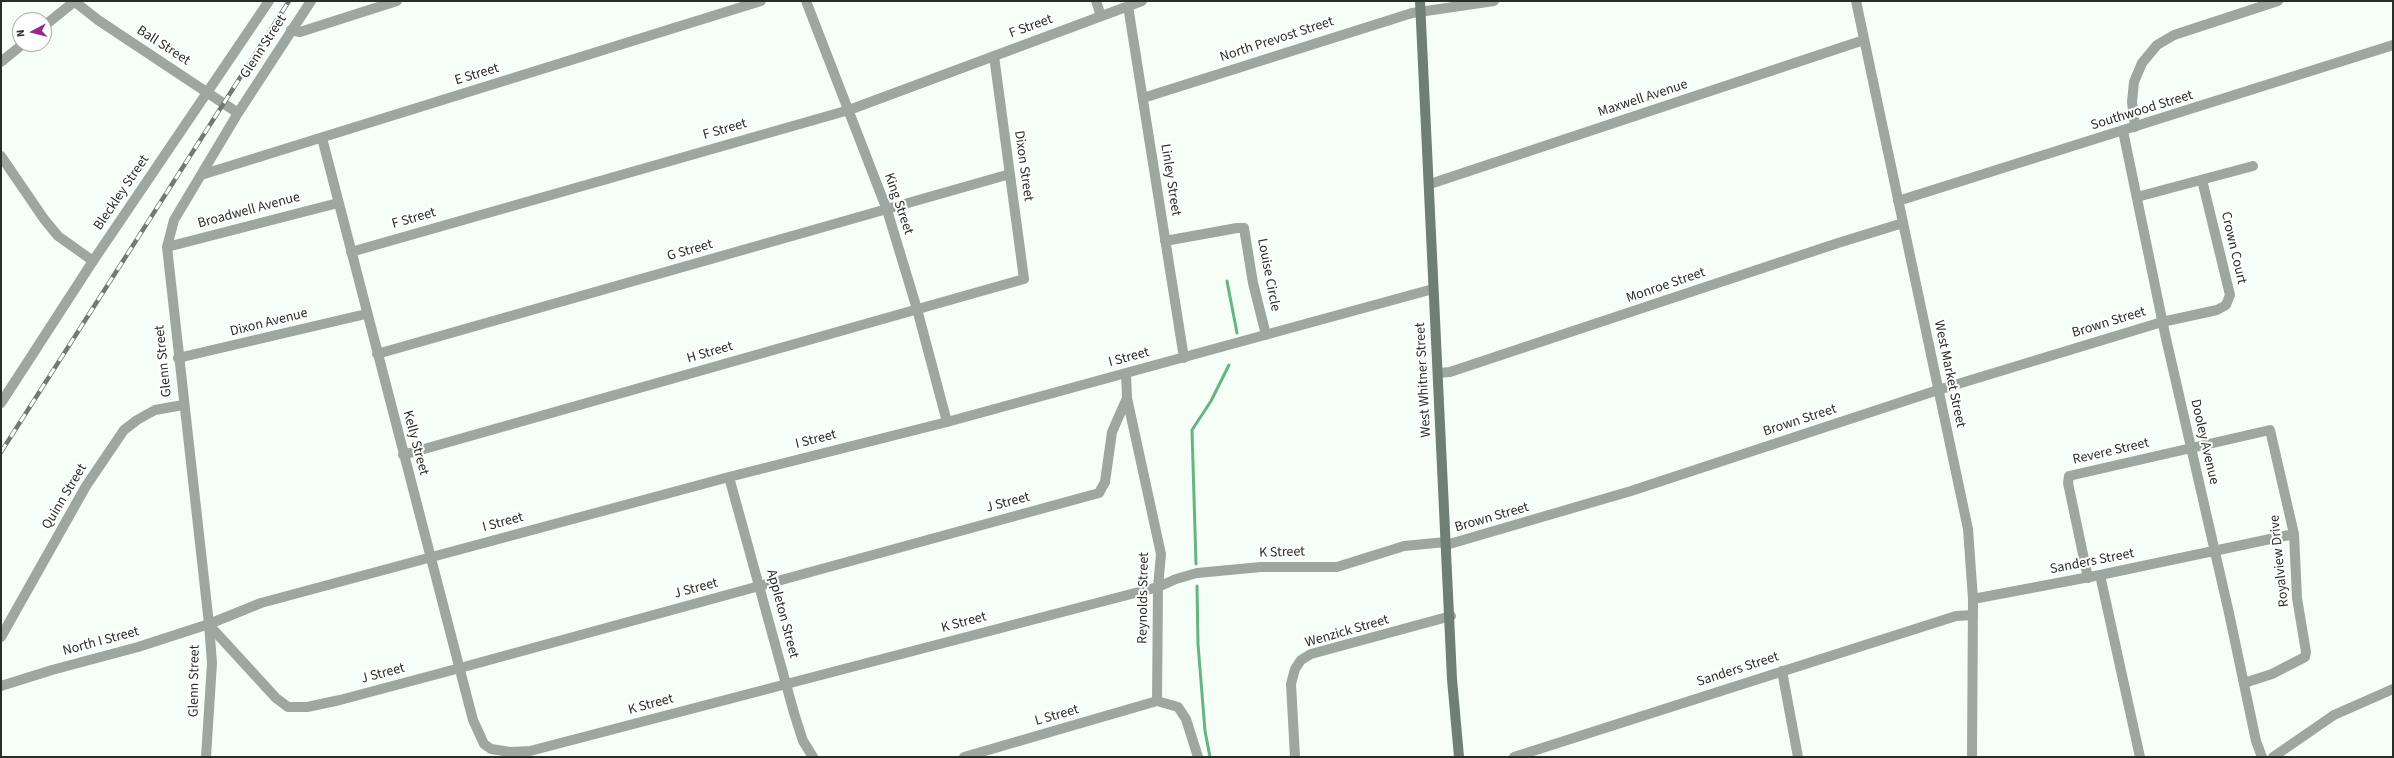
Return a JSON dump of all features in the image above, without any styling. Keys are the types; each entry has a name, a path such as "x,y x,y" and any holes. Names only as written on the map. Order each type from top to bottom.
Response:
{"main road":[{"name":"West Whitner Street","path":"1420,1 1430,184 1433,289 1451,616 1452,679 1459,757"}],"street":[{"name":"Ball Street","path":"74,1 98,20 191,81 206,94 238,113"},
{"path":"52,19 74,1"},
{"name":"Bleckley Street","path":"1,404 93,261 269,1"},
{"name":"Glenn Street","path":"206,757 212,663 167,247 174,220 238,113 311,1"},
{"path":"291,30 300,32 397,1"},
{"name":"E Street","path":"201,175 762,1"},
{"name":"King Street","path":"806,1 887,210 917,309 947,422"},
{"path":"1096,1 1101,16"},
{"name":"F Street","path":"351,252 849,110 1142,1"},
{"name":"North Prevost Street","path":"1143,98 1352,30 1421,12 1494,1"},
{"name":"West Market Street","path":"1856,1 1968,529 1973,599 1972,757"},
{"path":"2135,127 2132,102 2134,82 2142,64 2157,45 2174,35 2278,1"},
{"name":"Linley Street","path":"1128,6 1184,358"},
{"name":"Maxwell Avenue","path":"1430,184 1864,40"},
{"name":"Southwood Street","path":"1898,201 2393,45"},
{"path":"1,62 13,52"},
{"name":"Dixon Street","path":"994,56 1024,279"},
{"name":"Dooley Avenue","path":"2123,131 2162,322 2215,552 2256,741 2262,757"},
{"name":"Kelly Street","path":"322,138 376,354 432,557 473,720 484,744 491,749"},
{"path":"1,156 44,219 58,236 93,261"},
{"path":"2137,197 2253,166"},
{"name":"G Street","path":"376,354 1010,174"},
{"name":"Crown Court","path":"2162,322 2217,310 2226,305 2230,295 2202,180"},
{"name":"Broadwell Avenue","path":"167,247 338,203"},
{"name":"Monroe Street","path":"1438,373 1450,372 1838,242 1903,223"},
{"name":"Louise Circle","path":"1165,241 1244,228 1253,283 1266,335"},
{"name":"H Street","path":"403,455 1024,279"},
{"name":"I Street","path":"209,625 261,603 729,476 947,422 1433,289"},
{"name":"Dixon Avenue","path":"178,358 366,314"},
{"name":"Brown Street","path":"1446,543 1631,491 1938,390 2162,322"},
{"name":"J Street","path":"209,625 276,698 288,707 307,708 760,586 1099,492 1105,482 1112,432 1127,398 1126,373"},
{"name":"Reynolds Street","path":"1127,398 1161,554 1158,587 1157,701"},
{"name":"Quinn Street","path":"1,637 86,486 124,430 137,420 156,410 183,406"},
{"name":"Royalview Drive","path":"2191,448 2270,430 2294,534 2297,598 2306,652 2305,657 2272,674 2244,683"},
{"name":"Revere Street","path":"2088,578 2068,483 2069,476 2191,448"},
{"name":"Appleton Street","path":"729,476 798,728 814,757"},
{"name":"Sanders Street","path":"1973,599 2088,578 2294,534"},
{"name":"K Street","path":"491,749 510,752 530,751 1158,587 1176,579 1197,573 1261,567 1338,567 1404,546 1446,543"},
{"path":"2100,575 2140,757"},
{"name":"Sanders Street","path":"1514,757 1956,616 1973,615"},
{"name":"Wenzick Street","path":"1295,757 1291,684 1295,669 1301,660 1311,654 1451,616"},
{"name":"North I Street","path":"1,686 209,625"},
{"path":"1782,671 1798,757"},
{"path":"2273,757 2334,715 2393,689"},
{"path":"1157,701 1178,707 1186,719 1198,757"},
{"name":"L Street","path":"964,757 1157,701"}],"waterway":[{"path":"1227,281 1237,333"},
{"path":"1196,564 1192,430 1211,401 1229,365"},
{"path":"1197,586 1198,644 1205,731 1210,757"}],"railway":[{"path":"1,452 289,1"}]}
